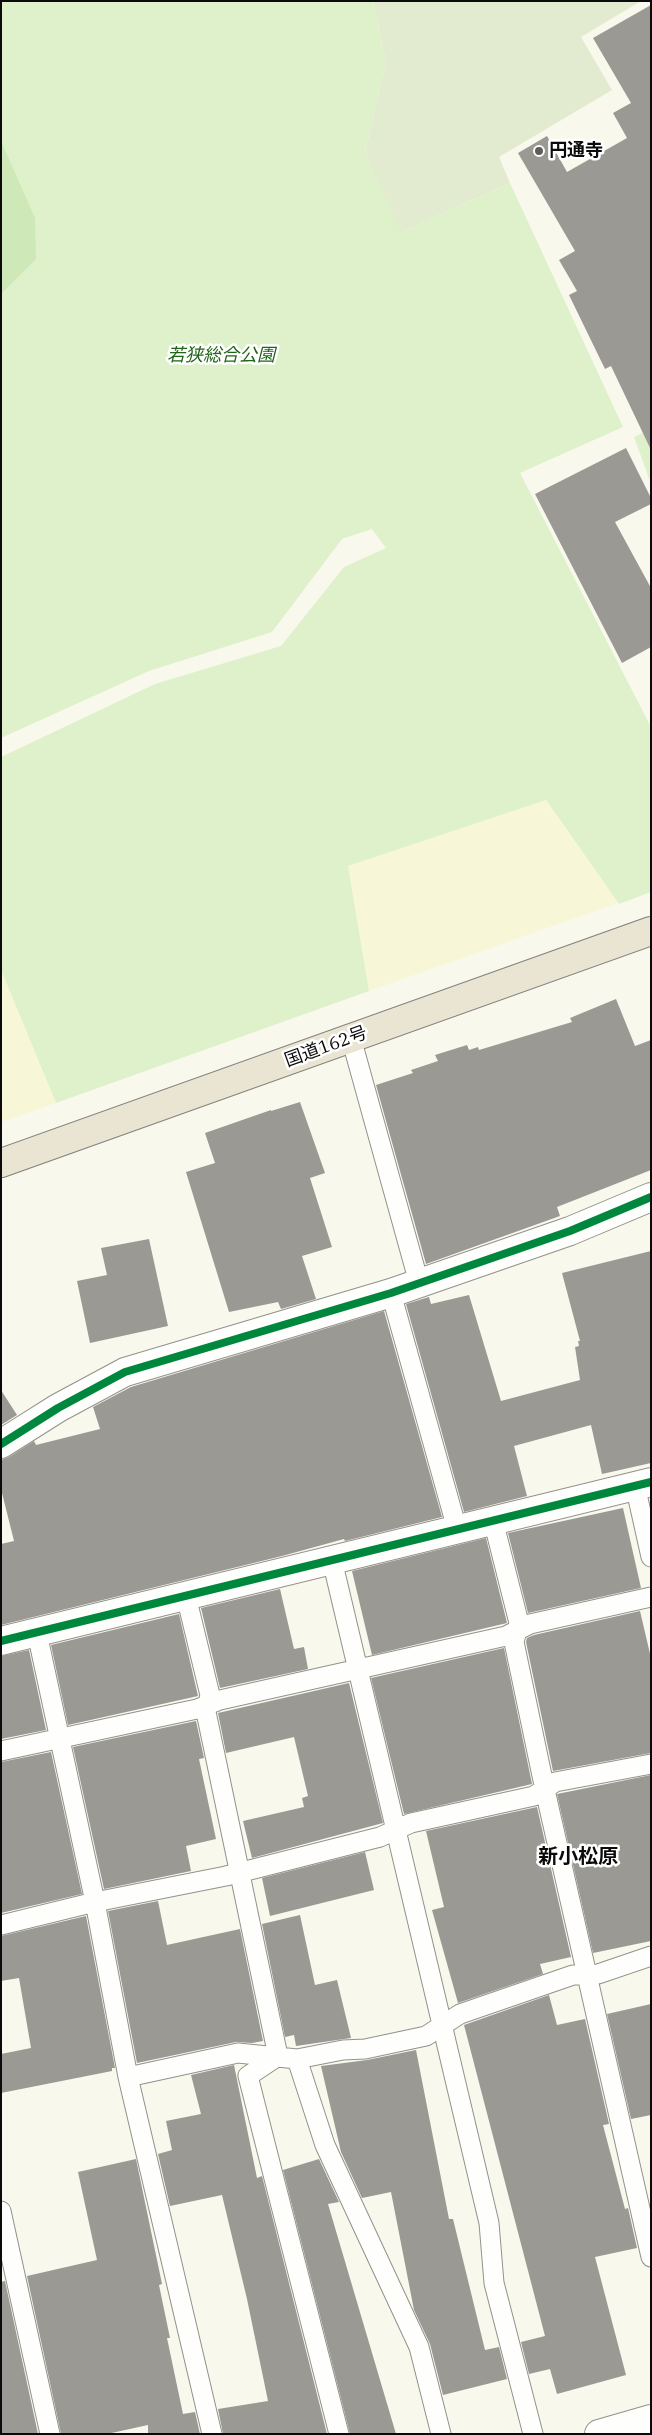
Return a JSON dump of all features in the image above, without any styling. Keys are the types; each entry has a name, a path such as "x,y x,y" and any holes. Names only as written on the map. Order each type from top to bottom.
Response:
{"highway":[{"name":"国道162号","path":"1,1163 651,931"}],"street":[{"path":"1,1444 58,1408 125,1372 391,1293 570,1231 651,1197"},
{"path":"1,1641 643,1484"},
{"path":"599,2434 651,2420"}],"lane":[{"path":"351,1038 419,1283"},
{"path":"391,1293 457,1530"},
{"path":"643,1484 651,1557"},
{"path":"493,1520 519,1624 514,1642 545,1790 651,2257"},
{"path":"332,1560 489,2223 494,2283 533,2434"},
{"path":"186,1596 210,1695 206,1712 278,2056"},
{"path":"1,1750 207,1706 220,1700 506,1636 530,1624 651,1597"},
{"path":"37,1632 95,1902 128,2077 212,2434"},
{"path":"1,1925 95,1902 239,1872 380,1838 412,1823 534,1796 555,1782 651,1764"},
{"path":"128,2077 238,2053 297,2059 343,2050 365,2049 426,2036 460,2014 573,1975 598,1974 651,1956"},
{"path":"278,2056 248,2076 339,2434"},
{"path":"297,2059 325,2145 419,2348 441,2434"},
{"path":"1,2211 50,2434"}],"green space":[{"name":"若狭総合公園","path":"1,1 373,1 386,62 365,153 403,231 510,183 623,427 520,473 651,727 651,892 619,904 546,800 348,866 369,991 56,1103 1,970 1,757 155,684 281,646 344,567 386,548 372,529 342,539 272,632 149,671 1,738"},
{"path":"373,1 641,1 581,37 612,90 499,157 510,183 401,232 365,153 386,62"},
{"path":"1,141 35,218 36,259 1,294"},
{"path":"651,429 651,484 634,437"},
{"path":"545,800 618,903 369,991 348,866"},
{"path":"1,970 56,1103 1,1122"}],"building":[{"name":"円通寺","path":"651,5 651,450 611,366 605,369 569,295 577,291 559,260 575,251 518,153 547,136 567,172 627,138 613,113 631,103 593,38"},
{"path":"626,448 651,498 651,504 615,522 651,588 651,647 622,663 535,494"},
{"path":"616,999 635,1046 651,1040 651,1170 557,1207 560,1216 426,1264 376,1085 413,1073 411,1070 438,1061 435,1055 467,1045 469,1050 478,1047 479,1050 572,1022 570,1018"},
{"path":"300,1102 325,1173 310,1178 332,1247 302,1256 316,1299 281,1309 278,1302 229,1312 186,1172 215,1163 205,1133"},
{"path":"149,1239 168,1326 90,1343 77,1281 107,1275 101,1248"},
{"path":"651,1251 651,1463 602,1474 591,1425 514,1446 527,1496 464,1512 406,1304 429,1297 431,1304 469,1295 501,1401 580,1380 575,1347 579,1346 578,1341 580,1341 562,1273"},
{"path":"384,1311 442,1517 345,1541 344,1539 1,1625 1,1544 14,1541 1,1489 1,1460 34,1441 36,1445 100,1429 93,1407 131,1387"},
{"path":"1,1390 17,1415 1,1425"},
{"path":"623,1508 641,1588 528,1613 508,1533"},
{"path":"486,1538 507,1623 372,1655 352,1571"},
{"path":"280,1589 294,1649 304,1647 308,1669 220,1688 201,1608"},
{"path":"640,1611 651,1658 651,1753 553,1771 526,1642 527,1638"},
{"path":"179,1614 198,1696 68,1725 51,1645"},
{"path":"504,1648 532,1784 404,1814 371,1678"},
{"path":"29,1650 46,1730 1,1739 1,1656"},
{"path":"349,1683 383,1823 252,1858 243,1821 304,1807 302,1798 308,1796 294,1737 226,1753 218,1713"},
{"path":"196,1721 204,1758 199,1759 216,1839 186,1846 191,1871 104,1889 73,1747"},
{"path":"51,1752 82,1894 1,1913 1,1762"},
{"path":"651,1775 651,1941 593,1953 557,1794"},
{"path":"537,1807 571,1957 540,1964 543,1974 458,2003 432,1910 444,1907 426,1831"},
{"path":"365,1852 374,1890 270,1916 262,1878"},
{"path":"158,1901 167,1945 240,1929 263,2041 252,2043 236,2042 137,2063 108,1911"},
{"path":"300,1915 315,1985 337,1980 351,2038 296,2046 294,2035 285,2037 262,1924"},
{"path":"86,1916 115,2068 112,2068 112,2071 1,2093 1,2054 31,2048 19,1978 1,1981 1,1936"},
{"path":"549,1995 557,2025 585,2019 609,2124 603,2125 625,2209 628,2208 637,2248 595,2257 626,2375 557,2394 550,2369 529,2374 521,2342 545,2336 464,2025"},
{"path":"651,2004 651,2115 631,2119 607,2014"},
{"path":"416,2050 449,2219 453,2219 485,2350 499,2347 507,2379 443,2395 430,2344 414,2310 391,2192 362,2198 341,2152 321,2066 367,2060"},
{"path":"234,2065 257,2178 262,2176 327,2434 223,2434 218,2409 268,2401 247,2299 222,2195 170,2206 158,2154 172,2150 166,2121 201,2114 191,2075"},
{"path":"136,2159 162,2284 159,2285 170,2338 167,2338 183,2414 195,2412 200,2434 148,2434 148,2425 107,2434 61,2434 27,2276 97,2260 78,2172"},
{"path":"319,2159 339,2202 328,2204 396,2434 350,2434 283,2170"},
{"path":"5,2281 38,2434 1,2434 1,2282"}],"cycle path":[{"path":"1,1444 58,1408 125,1372 391,1293 570,1231 651,1197"},
{"path":"1,1641 651,1482"}],"place":[{"name":"円通寺","path":"539,151"}],"district":[{"name":"新小松原","path":"578,1857"}]}
